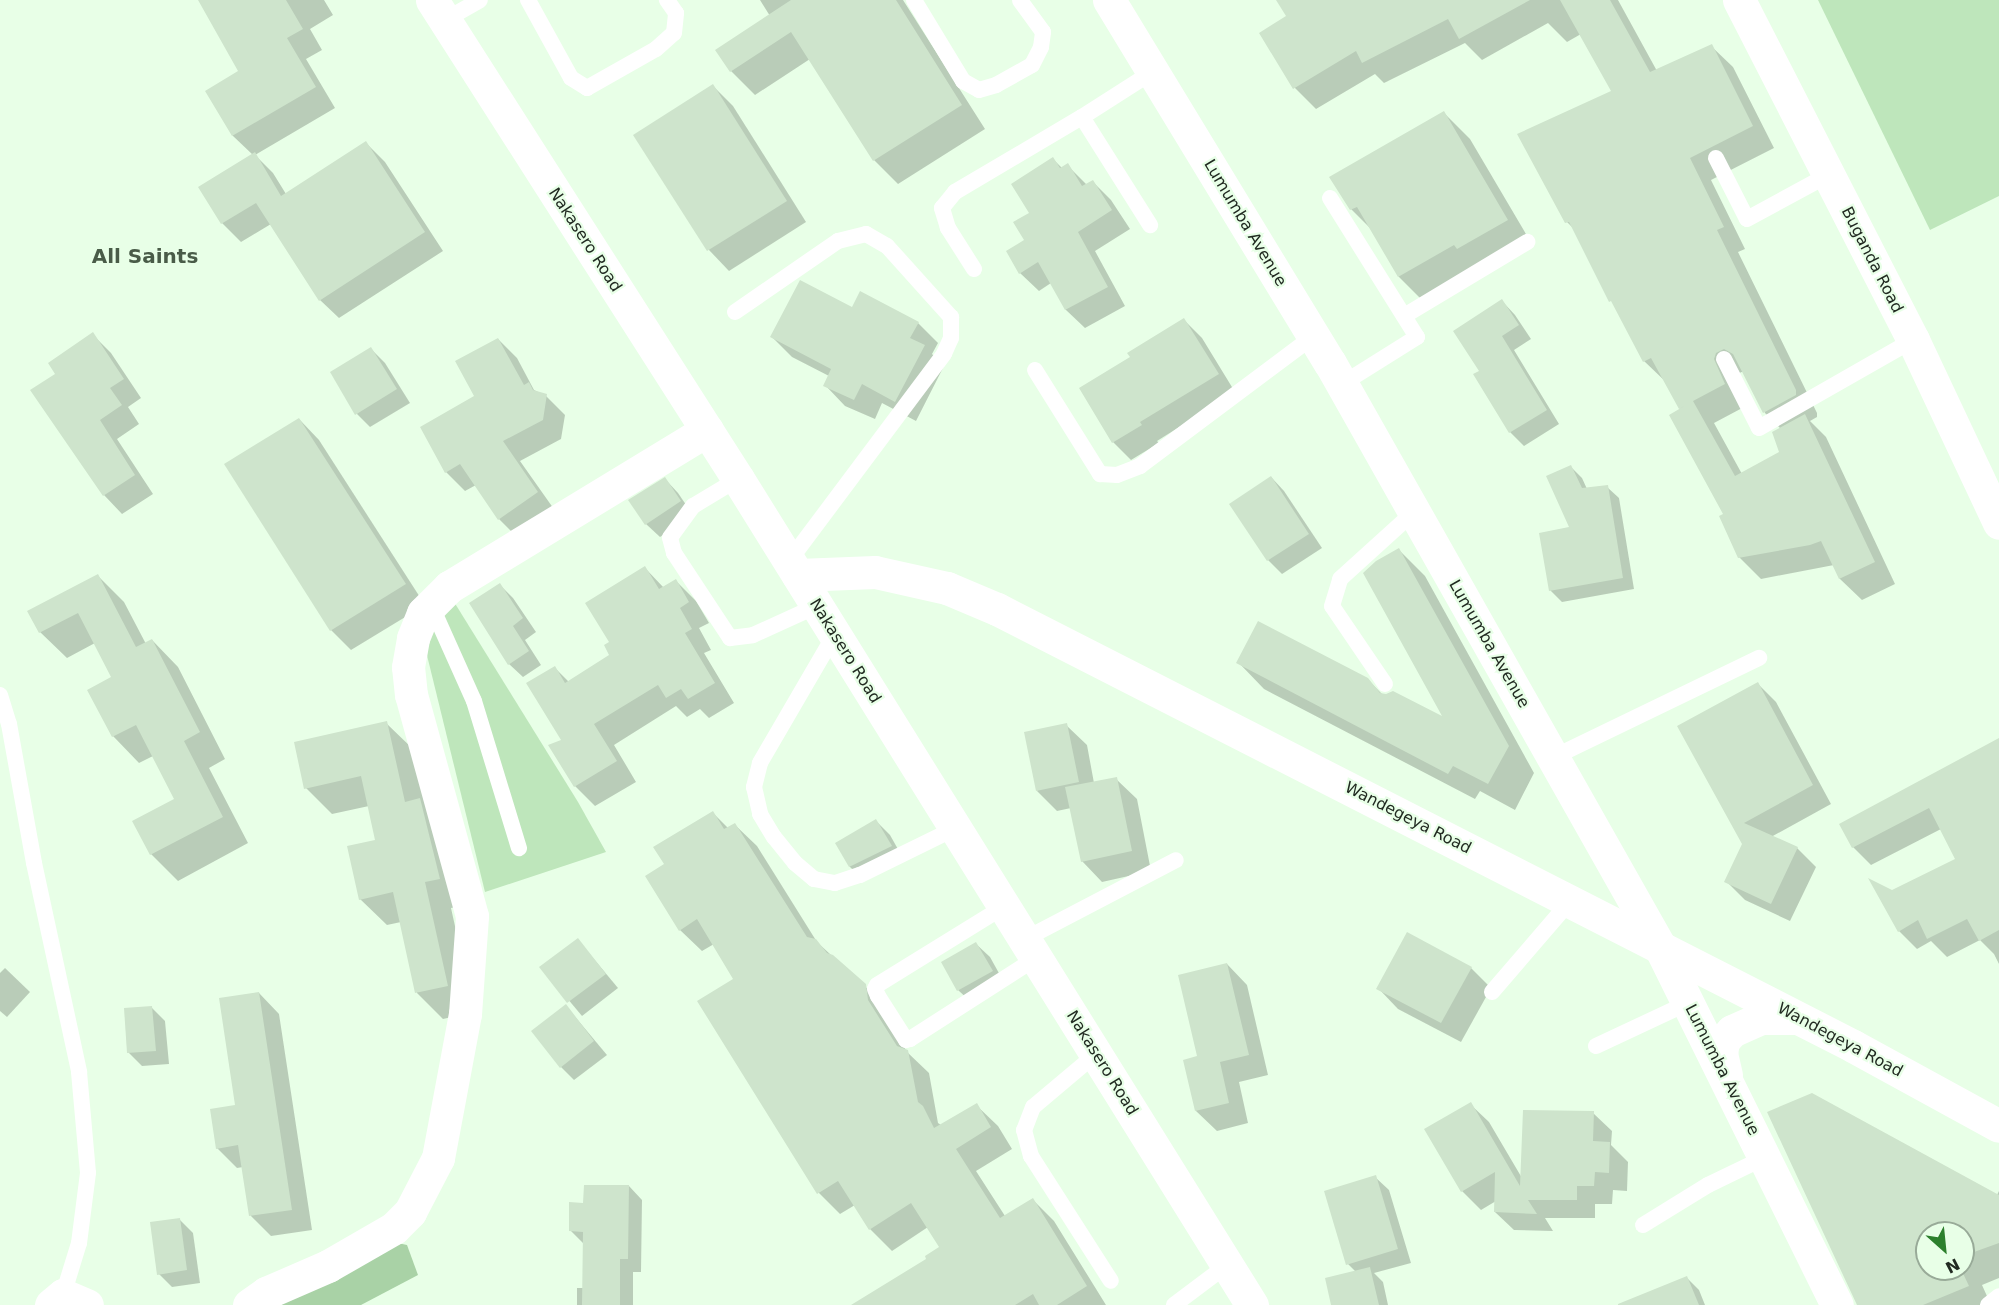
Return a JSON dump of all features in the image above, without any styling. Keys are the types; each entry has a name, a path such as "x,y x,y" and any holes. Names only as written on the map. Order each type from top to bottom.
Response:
{"street":[{"name":"Lumumba Avenue","path":"1109,0 1342,384 1660,947 1766,1157 1837,1305"},
{"name":"Buganda Road","path":"1739,0 1913,340 1999,523"},
{"name":"Nakasero Road","path":"439,10 738,479 1252,1305"},
{"path":"249,1305 266,1293 328,1266 394,1228 410,1212 438,1158 465,1014 472,916 411,695 408,667 413,638 423,614 449,587 706,430"},
{"name":"Wandegeya Road","path":"793,568 875,572 947,588 987,604 1571,900 1799,1018 1999,1126"},
{"path":"1726,1079 1721,1054 1723,1041 1732,1031 1761,1018 1774,1016 1799,1018"}],"lane":[{"path":"439,10 480,0"},
{"path":"528,0 571,78 587,88 656,50 674,33 675,13 667,0"},
{"path":"914,0 963,81 979,90 996,85 1032,65 1041,46 1043,32 1020,0"},
{"path":"974,269 948,228 942,208 955,192 1082,117 1154,71"},
{"path":"1082,117 1150,225"},
{"path":"1716,158 1747,219 1828,175"},
{"path":"1330,198 1417,337 1342,384"},
{"path":"735,312 838,241 866,234 887,246 951,316 951,338 944,354 793,568"},
{"path":"1404,316 1527,242"},
{"path":"1035,370 1100,474 1117,475 1140,466 1314,336"},
{"path":"1724,359 1759,428 1913,340"},
{"path":"738,479 693,506 669,538 675,554 730,638 753,635 817,606"},
{"path":"1385,684 1332,606 1340,579 1414,512"},
{"path":"431,605 470,691 519,848"},
{"path":"835,634 760,764 754,787 760,814 774,837 795,863 814,879 835,884 860,875 956,828"},
{"path":"1554,757 1759,658"},
{"path":"0,695 9,724 34,863 79,1072 88,1173 79,1243 67,1302"},
{"path":"1005,906 877,985 878,996 906,1040 1031,948 1176,860"},
{"path":"1492,992 1571,900"},
{"path":"1596,1046 1688,1004"},
{"path":"1096,1054 1034,1107 1024,1130 1031,1156 1111,1281"},
{"path":"1642,1225 1708,1185 1766,1157"},
{"path":"1174,1305 1227,1265"},
{"path":"1988,1305 1999,1296"}],"green space":[{"path":"1818,0 1999,0 1999,196 1930,230"},
{"path":"451,597 578,802 606,852 485,892 423,639"},
{"path":"393,1242 407,1245 418,1275 361,1305 268,1305"}],"building":[{"path":"198,0 286,0 303,29 287,38 316,87 232,136 205,91 238,71"},
{"path":"791,0 896,0 962,105 873,161 791,32 730,72 715,50"},
{"path":"1276,0 1530,0 1459,39 1448,19 1362,63 1356,51 1293,89 1259,33 1286,16"},
{"path":"1560,0 1610,0 1650,72 1712,44 1753,126 1690,158 1724,227 1717,230 1796,390 1796,395 1763,413 1733,354 1724,349 1716,353 1714,359 1725,384 1693,401 1735,476 1779,452 1772,432 1805,414 1875,562 1839,579 1821,541 1738,558 1719,516 1723,514 1669,415 1686,405 1679,409 1651,358 1643,362 1611,301 1609,302 1569,222 1565,223 1517,134 1611,91"},
{"path":"713,84 787,201 707,251 633,135"},
{"path":"1444,111 1508,220 1457,249 1454,245 1398,277 1357,207 1350,210 1329,177"},
{"path":"366,141 425,232 319,301 256,203 221,224 198,187 255,152 281,196"},
{"path":"1053,157 1060,168 1068,163 1082,186 1093,180 1112,210 1078,232 1108,287 1065,310 1038,262 1019,274 1006,251 1024,240 1013,222 1029,213 1011,184"},
{"path":"800,280 852,307 860,291 919,322 910,338 925,345 895,402 862,384 854,400 823,386 831,369 770,337"},
{"path":"1502,299 1519,325 1502,336 1547,410 1509,433 1473,374 1479,371 1453,331"},
{"path":"1184,318 1219,374 1140,422 1142,425 1112,443 1079,388 1130,357 1127,353"},
{"path":"93,332 124,379 110,388 122,405 100,420 135,475 103,496 30,390 55,374 48,363"},
{"path":"498,338 524,385 529,382 533,390 547,394 543,420 503,441 538,492 498,520 460,464 445,473 420,427 474,396 455,361"},
{"path":"371,347 397,389 355,415 330,372"},
{"path":"299,418 406,584 330,631 224,464"},
{"path":"1571,465 1582,488 1608,485 1623,578 1549,591 1539,533 1569,527 1546,476"},
{"path":"1271,476 1309,534 1267,561 1229,504"},
{"path":"665,477 681,501 645,525 628,500"},
{"path":"1399,548 1509,746 1488,784 1453,766 1448,774 1236,663 1258,621 1368,678 1380,693 1386,694 1393,691 1442,716 1363,573 1376,561"},
{"path":"645,566 659,589 676,579 689,602 680,608 692,629 685,633 715,683 688,699 681,689 666,698 658,685 594,724 617,761 574,787 548,745 561,740 526,683 555,666 565,683 609,655 604,645 609,642 585,603"},
{"path":"98,574 136,647 152,639 200,732 184,741 223,817 150,855 132,821 174,799 136,725 112,737 87,690 111,677 78,613 39,633 27,611"},
{"path":"500,583 523,618 513,626 529,651 508,665 469,603"},
{"path":"1758,682 1813,785 1744,823 1798,847 1771,904 1724,882 1742,844 1677,726"},
{"path":"387,721 405,802 420,798 440,879 425,882 448,986 415,993 393,892 359,900 347,846 375,840 361,776 304,789 294,742"},
{"path":"1067,723 1079,782 1036,791 1024,732"},
{"path":"1999,738 1999,930 1979,941 1967,919 1927,939 1918,920 1898,932 1868,878 1892,890 1955,859 1929,808 1852,848 1839,824"},
{"path":"1117,777 1132,851 1081,862 1065,787"},
{"path":"713,811 724,829 735,823 807,937 816,939 827,953 833,955 866,984 868,1000 897,1046 908,1050 918,1102 923,1106 934,1128 977,1103 991,1127 956,1149 1000,1218 1033,1198 1087,1286 1057,1305 1039,1305 1033,1294 1015,1305 851,1305 926,1259 925,1256 939,1247 911,1203 869,1230 838,1181 817,1194 697,1001 733,979 697,919 679,931 645,876 664,864 653,847"},
{"path":"876,819 892,846 849,867 835,843"},
{"path":"1407,932 1472,967 1441,1023 1376,989"},
{"path":"578,938 606,974 567,1003 539,967"},
{"path":"976,942 993,971 957,991 941,962"},
{"path":"1227,963 1249,1055 1220,1062 1229,1103 1195,1111 1183,1060 1197,1056 1178,975"},
{"path":"259,992 292,1210 249,1216 238,1145 216,1149 210,1109 235,1105 219,998"},
{"path":"566,1004 594,1041 560,1068 531,1031"},
{"path":"152,1006 156,1051 127,1053 124,1008"},
{"path":"1812,1093 1999,1195 1999,1243 1975,1252 1975,1221 1915,1221 1915,1281 1967,1281 1969,1286 1923,1305 1857,1305 1767,1112"},
{"path":"1471,1102 1520,1186 1523,1110 1594,1111 1593,1141 1610,1142 1609,1173 1595,1172 1594,1186 1577,1186 1577,1200 1528,1200 1537,1214 1494,1212 1495,1172 1461,1192 1424,1129"},
{"path":"1376,1175 1398,1249 1346,1265 1324,1191"},
{"path":"584,1185 629,1185 628,1259 620,1259 620,1305 582,1305 583,1232 569,1231 569,1202 583,1203"},
{"path":"180,1218 187,1270 157,1275 150,1222"},
{"path":"1370,1267 1379,1305 1331,1305 1325,1278"},
{"path":"1687,1276 1699,1305 1618,1305 1618,1304"}],"district":[{"name":"All Saints","path":"145,256"}]}
